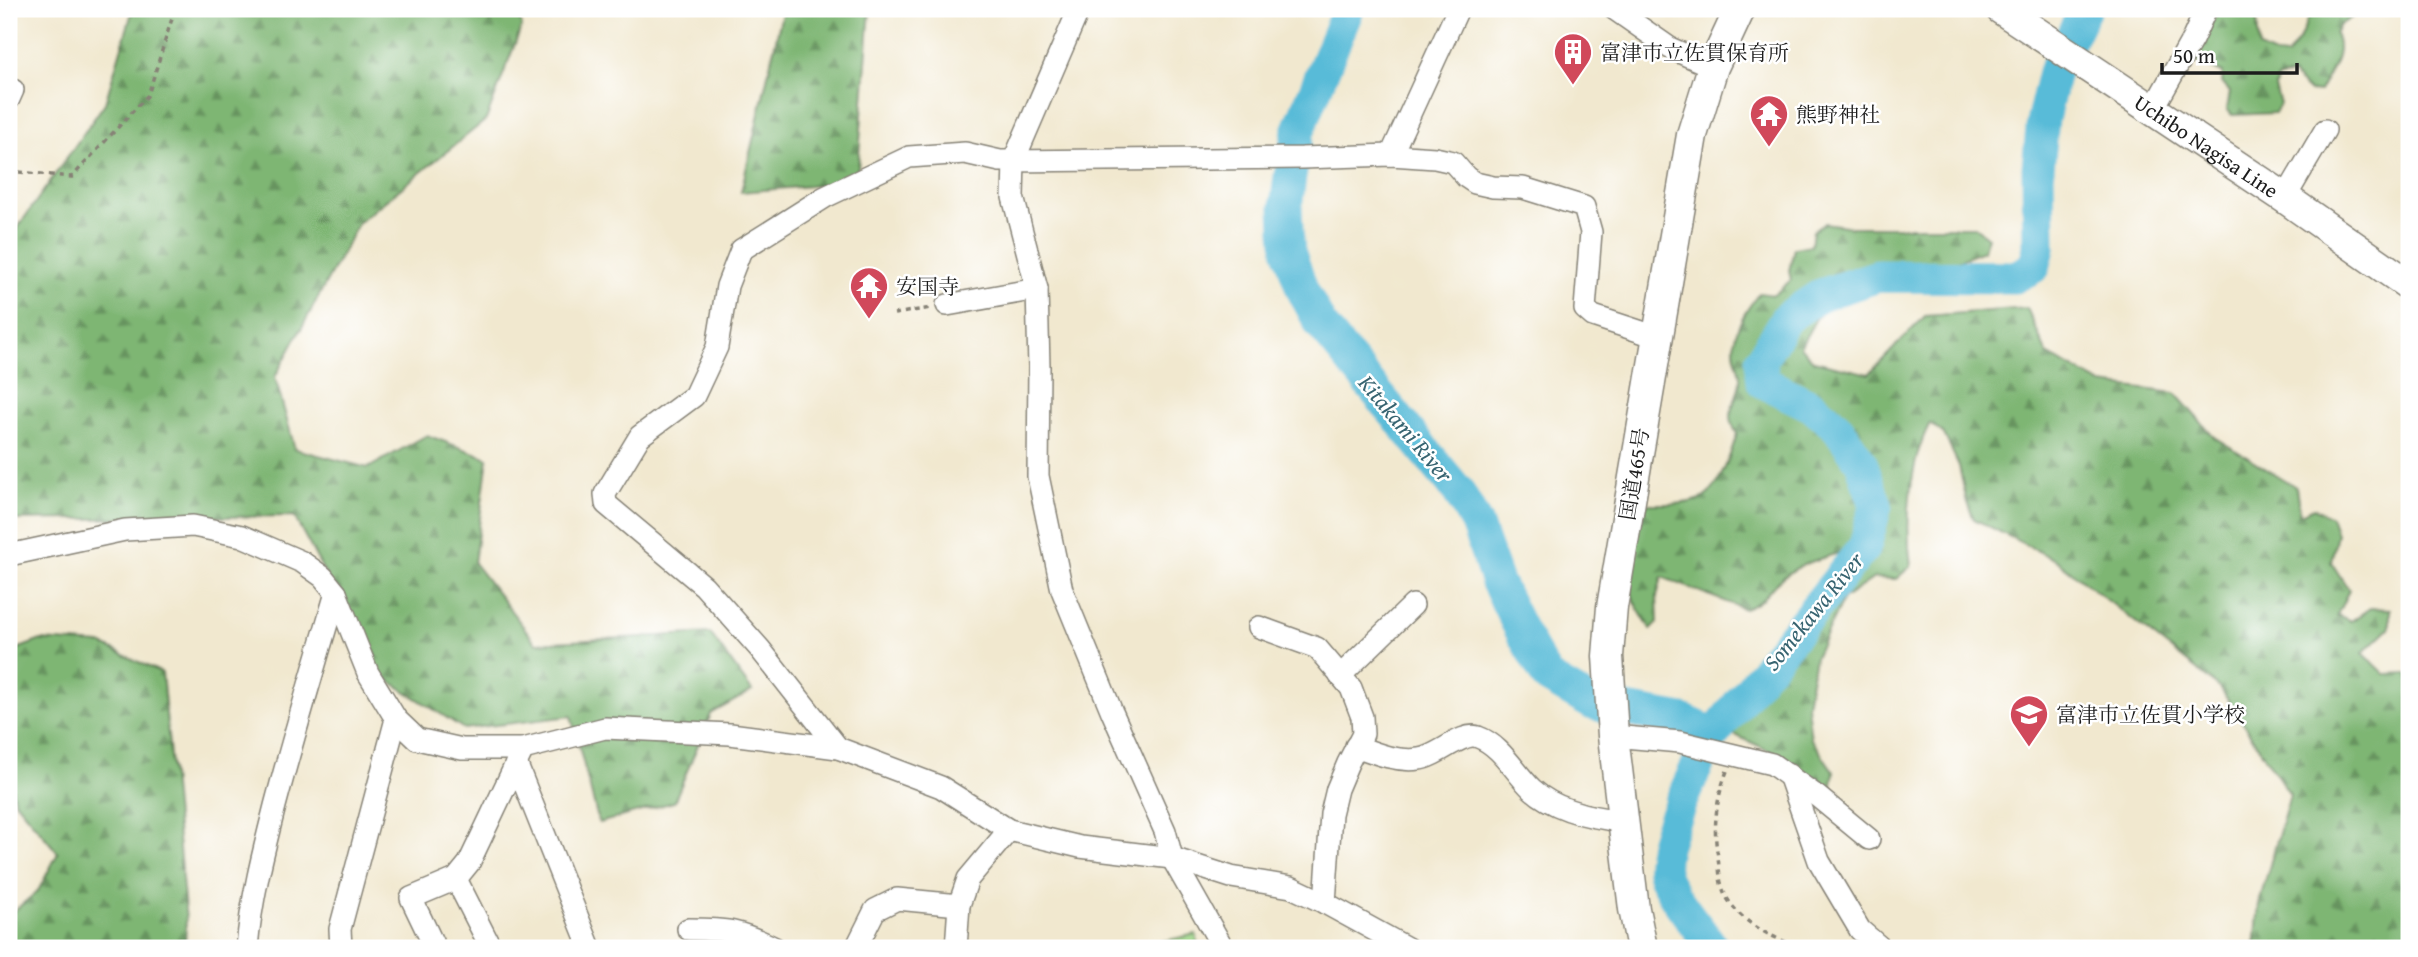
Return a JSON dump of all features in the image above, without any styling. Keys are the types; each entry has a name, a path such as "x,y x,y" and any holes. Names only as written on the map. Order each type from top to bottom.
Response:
{"highway":[{"name":"国道465号","path":"1642,948 1634,909 1612,729 1608,656 1612,607 1692,135 1713,67 1740,9"},
{"name":"Uchibo Nagisa Line","path":"2001,9 2285,198 2409,285"}],"street":[{"path":"1079,9 1014,160 1013,197 1037,289 1038,476 1062,590 1165,831 1172,858 1223,948"},
{"path":"1391,155 1458,9"},
{"path":"1614,9 1670,48 1713,67"},
{"path":"2153,109 2206,9"},
{"path":"2285,198 2325,130"},
{"path":"838,748 760,649 704,586 606,504 605,494 640,436 694,397 717,347 727,286 741,250 825,197 909,157 965,153 1000,161 1391,155 1453,162 1475,183 1493,187 1523,188 1560,197 1584,207 1591,232 1585,309 1593,316 1657,337"},
{"path":"947,305 1037,289"},
{"path":"9,555 125,530 193,526 242,536 302,562 323,577 336,593 368,673 396,719 417,739 462,750 520,756 605,728 730,734 838,748 942,787 1009,830 1080,848 1172,858 1231,877 1291,887 1407,948"},
{"path":"247,948 249,917 264,849 295,726 336,593"},
{"path":"1340,676 1413,605"},
{"path":"1259,626 1317,648 1351,688 1362,717 1363,734 1337,789 1331,814 1325,903"},
{"path":"341,948 340,929 396,719"},
{"path":"1612,729 1736,753 1772,764 1790,775 1869,839"},
{"path":"1356,746 1402,760 1423,759 1469,735 1479,737 1489,743 1532,789 1544,797 1591,816 1623,821"},
{"path":"435,948 411,898 456,879 469,863 520,756"},
{"path":"520,756 590,948"},
{"path":"1790,775 1819,861 1860,930 1881,948"},
{"path":"956,948 959,905 968,879 1009,830"},
{"path":"456,879 491,948"},
{"path":"856,948 875,910 897,899 959,905"},
{"path":"688,929 730,929 775,948"}],"path":[{"path":"9,171 72,177 148,95 175,9"},
{"path":"894,314 947,305"},
{"path":"1736,753 1717,803 1715,834 1721,885 1744,918 1766,934 1803,948"}],"green space":[{"path":"133,9 515,9 522,25 486,120 359,222 275,377 295,449 368,468 427,435 488,458 474,563 536,643 710,633 752,691 711,714 674,802 599,823 571,716 464,729 379,674 294,516 9,520 9,240 105,103"},
{"path":"783,9 870,9 857,182 741,192"},
{"path":"2220,9 2263,9 2257,20 2259,48 2274,55 2287,56 2299,40 2312,9 2365,9 2340,25 2335,33 2338,41 2337,56 2319,92 2309,91 2292,75 2277,79 2275,88 2280,104 2275,113 2232,115 2227,109 2230,92 2222,83 2223,73 2198,63 2192,57"},
{"path":"1825,223 1852,227 1975,227 1988,237 1983,251 1950,264 1838,298 1817,317 1800,347 1814,361 1869,374 1925,316 2027,308 2047,354 2102,384 2175,393 2214,437 2296,487 2300,514 2314,508 2331,517 2337,534 2331,562 2349,590 2337,615 2351,621 2370,608 2390,609 2390,627 2363,653 2385,674 2409,673 2409,948 2255,948 2259,903 2290,795 2220,688 2056,560 1974,519 1967,503 1959,466 1944,434 1930,423 1917,456 1910,493 1908,531 1911,566 1896,579 1874,578 1843,599 1815,657 1807,705 1811,739 1834,772 1831,790 1820,789 1800,770 1772,752 1733,734 1727,717 1788,619 1842,552 1792,571 1758,602 1744,609 1662,577 1657,596 1658,623 1651,630 1632,595 1632,546 1647,504 1676,504 1703,498 1720,478 1737,434 1731,415 1740,382 1734,348 1739,326 1759,293 1774,295 1791,280 1789,271 1794,248 1811,245 1813,231"},
{"path":"41,640 101,644 162,673 186,920 185,948 9,948 9,915 38,891 58,853 14,800 9,764 9,652"},
{"path":"1196,934 1198,943 1191,948 1133,948"}],"waterway":[{"name":"Kitakami River","path":"1348,9 1298,132 1290,177 1286,207 1289,251 1302,289 1321,325 1458,491 1476,523 1497,582 1547,677 1593,704 1683,720 1714,734"},
{"name":"Somekawa River","path":"1713,948 1677,899 1663,871 1663,858 1673,821 1714,734 1865,546 1876,505 1861,462 1837,427 1812,406 1763,382 1761,360 1786,318 1821,295 1878,276 2015,277 2034,267 2039,248 2038,168 2043,119 2054,72 2085,9"}],"place":[{"name":"富津市立佐貫保育所","path":"1573,86"},
{"name":"熊野神社","path":"1769,148"},
{"name":"安国寺","path":"869,320"},
{"name":"富津市立佐貫小学校","path":"2029,748"}]}
